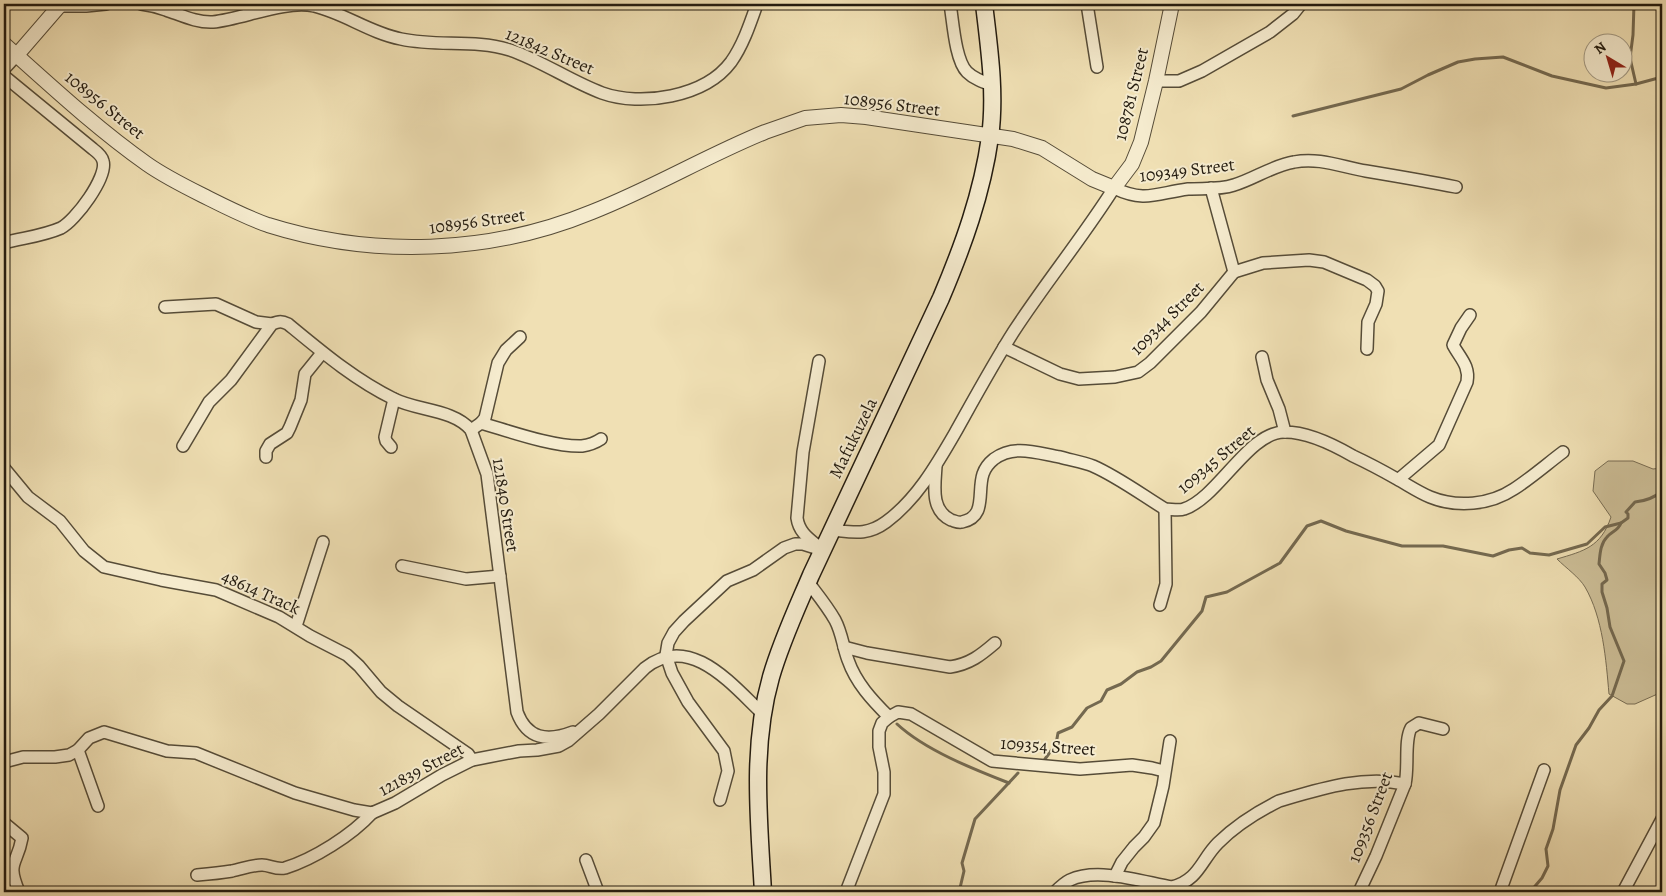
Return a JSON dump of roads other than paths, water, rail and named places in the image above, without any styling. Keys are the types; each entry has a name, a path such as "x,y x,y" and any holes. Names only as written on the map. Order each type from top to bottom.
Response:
{"main road":[{"name":"Mafukuzela","path":"763,892 758,787 759,751 763,714 771,677 794,614 822,550 920,345 960,252 981,188 990,136 992,86 984,4"}],"street":[{"path":"4,69 60,5 86,6 106,4"},
{"name":"121842 Street","path":"141,4 165,9 201,21 212,22 268,9 311,5 323,8 377,33 401,39 433,44 486,44 510,50 602,92 630,100 657,98 687,91 714,78 731,62 751,23 756,4"},
{"path":"950,4 957,46 964,68 976,78 992,86"},
{"path":"1087,4 1098,67"},
{"name":"108781 Street","path":"1114,188 1132,164 1140,142 1156,80 1172,4"},
{"path":"1156,80 1179,81 1192,77 1270,32 1293,14 1301,4"},
{"name":"108956 Street","path":"4,44 84,114 148,165 189,189 238,214 267,224 304,234 348,242 420,247 457,245 500,239 540,230 592,213 745,140 805,118 841,115 866,117 990,136"},
{"path":"4,76 93,149 103,160 104,167 102,175 92,193 67,224 42,234 4,243"},
{"name":"109349 Street","path":"990,136 1013,139 1042,148 1092,179 1131,195 1147,196 1233,185 1294,162 1316,161 1456,187"},
{"name":"109345 Street","path":"831,530 862,533 872,531 901,510 936,466 1014,331 1089,227 1114,188"},
{"path":"1211,188 1234,272 1263,263 1310,260 1331,264 1375,286 1378,291 1376,304 1368,322 1367,349"},
{"name":"109344 Street","path":"1004,347 1060,374 1080,379 1115,377 1138,372 1150,364 1201,312 1234,272"},
{"path":"165,307 216,304 262,324 282,321 356,378 394,399 476,427 571,445 587,445 601,439"},
{"path":"1399,479 1439,445 1444,436 1467,382 1466,364 1453,345 1460,328 1470,315"},
{"path":"184,446 203,409 231,380 272,324"},
{"path":"476,427 485,418 498,363 506,350 520,337"},
{"path":"266,457 266,451 270,444 287,433 301,400 305,374 322,353"},
{"path":"1262,357 1285,432 1312,438 1340,448 1432,498 1477,503 1500,496 1514,489 1562,452"},
{"path":"819,361 803,452 797,518 802,532 822,550"},
{"path":"391,447 385,436 394,399"},
{"name":"121840 Street","path":"476,427 487,474 512,685 517,712 528,730 536,735 557,738 581,729"},
{"name":"109345 Street","path":"936,466 936,503 939,511 946,518 956,522 963,522 977,512 980,504 982,476 989,463 1004,453 1016,450 1029,451 1093,466 1165,509 1183,509 1206,495 1239,460 1258,444 1268,437 1285,432"},
{"name":"48614 Track","path":"4,468 28,497 60,521 84,551 104,566 161,580 216,590 265,610 296,626 310,636 348,655 380,692 468,754 472,760"},
{"path":"1160,605 1166,584 1165,509"},
{"path":"296,626 323,542"},
{"path":"720,800 728,771 724,751 688,702 672,673 666,649 674,632 727,581 753,570 784,548 795,544 803,544 822,550"},
{"path":"402,566 466,579 500,576"},
{"path":"808,582 835,620 848,660 862,686 872,701 888,716 882,723 879,731 879,746 884,772 884,794 846,892"},
{"path":"844,647 867,653 950,667 960,666 977,659 996,643"},
{"name":"121839 Street","path":"4,762 23,757 69,755 78,750 89,738 104,732 167,752 196,753 295,793 354,810 372,813 395,803 442,775 472,760 519,751 551,748 568,741 599,714 645,668 653,662 667,657 691,658 710,666 763,714"},
{"name":"109354 Street","path":"888,716 898,712 911,714 992,761 1080,770 1132,765 1164,772"},
{"name":"109356 Street","path":"1358,892 1376,856 1404,784 1407,774 1408,733 1411,728 1419,723 1443,729"},
{"path":"1115,876 1122,862 1154,823 1170,741"},
{"path":"78,750 98,806"},
{"path":"1500,892 1544,770"},
{"path":"1054,892 1068,881 1079,877 1115,876 1172,887 1181,885 1197,872 1217,844 1224,838 1279,801 1365,781 1390,781 1404,784"},
{"path":"197,875 231,871 255,865 276,868 286,867 348,836 372,813"},
{"path":"1623,892 1662,819"},
{"path":"4,822 22,838 20,848 11,867 19,892"},
{"path":"586,860 598,892"}],"waterway":[{"path":"1634,4 1630,58 1636,84"},
{"path":"1293,116 1401,89 1458,62 1475,59 1503,57 1552,76 1606,88 1636,84 1662,77"},
{"path":"1530,892 1542,878 1548,866 1546,849 1553,829 1560,790 1576,745 1589,728 1599,710 1612,696 1624,661 1610,627 1602,592 1602,584 1607,580 1599,564 1602,546 1607,537 1628,518 1626,512 1635,502 1650,499 1662,491"},
{"path":"1045,759 1056,744 1058,733 1072,727 1087,708 1101,701 1107,690 1121,684 1137,672 1161,661 1202,611 1206,597 1227,592 1280,563 1307,526 1321,521 1346,531 1402,546 1443,546 1493,556 1509,550 1522,548 1530,553 1549,555 1587,544 1605,527 1621,523"},
{"path":"897,724 935,750 1009,783"},
{"path":"961,892 960,888 964,871 962,863 975,819 1018,773"}]}
